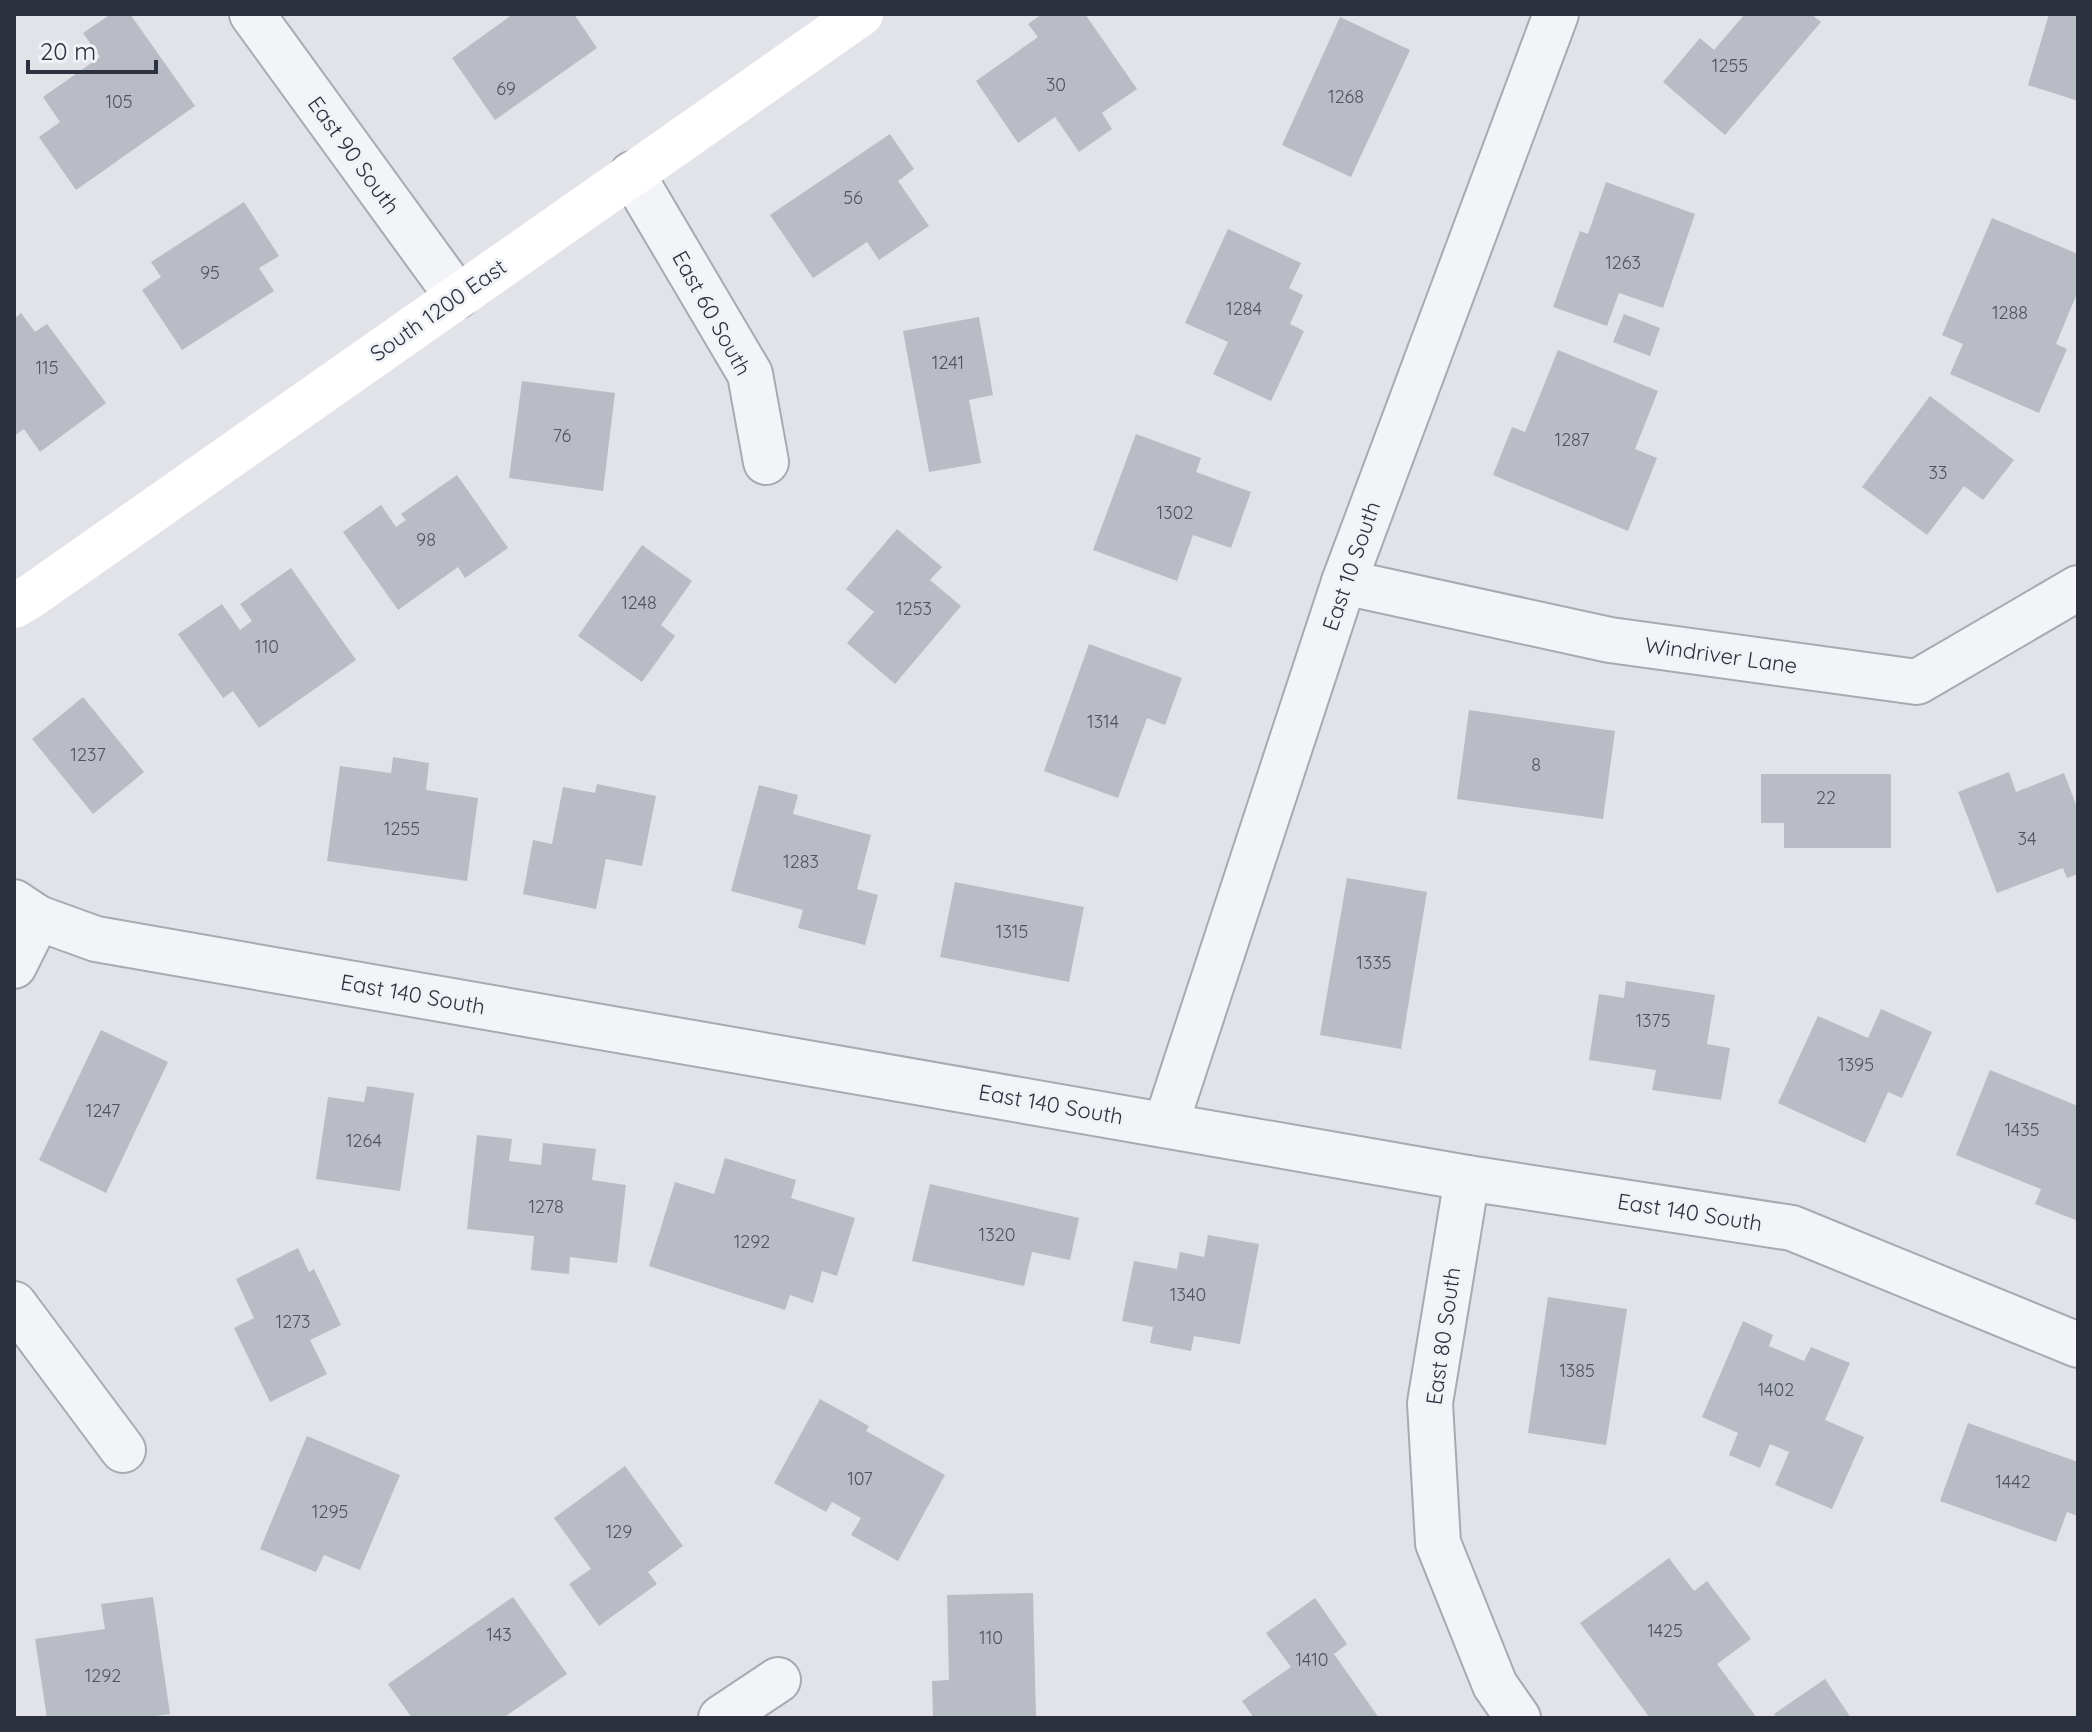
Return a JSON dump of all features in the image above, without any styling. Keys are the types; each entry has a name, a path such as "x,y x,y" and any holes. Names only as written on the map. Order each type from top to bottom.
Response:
{"street":[{"name":"East 90 South","path":"252,14 457,296"},
{"name":"South 1200 East","path":"14,606 861,14"},
{"name":"East 10 South","path":"1166,1124 1344,582 1556,14"},
{"name":"East 60 South","path":"632,174 750,374 766,462"},
{"name":"Windriver Lane","path":"1344,582 1610,640 1917,682 2078,588"},
{"name":"East 140 South","path":"26,910 96,939 1467,1178 1792,1228 2078,1345"},
{"path":"14,966 26,910"},
{"name":"East 80 South","path":"1467,1178 1430,1403 1438,1543 1495,1685 1518,1718"},
{"path":"14,1304 123,1450"},
{"path":"721,1718 778,1680"}],"building":[{"path":"111,14 130,14 195,106 76,190 39,137 60,122 43,97 100,57 83,33"},
{"path":"513,14 574,14 597,48 495,120 452,58"},
{"path":"1042,14 1085,14 1137,89 1102,113 1112,129 1079,152 1055,117 1018,143 976,81 1038,37 1028,24"},
{"path":"1745,14 1811,14 1821,22 1725,135 1663,82 1700,38 1714,50"},
{"path":"2049,14 2078,14 2078,101 2028,85"},
{"path":"1340,17 1410,50 1351,177 1282,145"},
{"path":"890,134 914,169 898,181 929,226 879,260 867,242 813,278 770,215"},
{"path":"1606,182 1695,214 1663,308 1619,293 1607,326 1553,307 1580,231 1588,234"},
{"path":"244,202 279,256 259,268 274,291 182,350 142,290 161,277 151,262"},
{"path":"1992,218 2078,254 2078,291 2056,344 2067,349 2039,413 1950,374 1963,344 1942,335"},
{"path":"1228,229 1301,263 1289,288 1303,295 1290,324 1304,331 1271,401 1213,374 1228,342 1185,323"},
{"path":"21,313 35,332 47,324 106,403 40,452 24,429 14,436 14,319"},
{"path":"1624,314 1660,328 1650,356 1613,342"},
{"path":"979,317 993,395 969,400 981,463 929,472 903,331"},
{"path":"1558,350 1658,391 1635,449 1657,458 1628,531 1493,475 1512,427 1525,432"},
{"path":"522,381 615,393 603,491 509,478"},
{"path":"1930,396 2014,460 1983,500 1964,486 1927,535 1862,487"},
{"path":"1136,434 1201,458 1196,472 1251,492 1231,548 1193,535 1177,581 1093,550"},
{"path":"457,475 508,548 465,578 458,567 398,610 343,532 381,505 396,527 406,520 401,514"},
{"path":"897,529 942,567 930,580 961,606 895,684 847,643 874,612 846,589"},
{"path":"642,545 692,581 661,625 675,636 642,682 578,636"},
{"path":"291,568 356,660 259,728 233,691 223,698 178,634 222,604 240,630 252,621 240,604"},
{"path":"1089,644 1182,678 1165,725 1147,718 1118,798 1044,771"},
{"path":"83,697 144,772 93,814 32,739"},
{"path":"1469,710 1615,731 1603,819 1457,799"},
{"path":"393,757 429,763 426,790 478,798 467,881 327,861 340,766 391,773"},
{"path":"2009,772 2016,792 2064,773 2078,810 2078,874 2067,878 2063,868 1997,893 1958,792"},
{"path":"1761,774 1891,774 1891,848 1784,848 1784,823 1761,823"},
{"path":"597,784 656,796 642,866 606,859 596,909 523,894 533,840 552,844 563,787 595,793"},
{"path":"759,785 798,795 793,814 871,835 857,889 878,895 865,945 798,928 803,910 731,891"},
{"path":"1347,878 1427,892 1401,1049 1320,1035"},
{"path":"955,882 1084,907 1069,982 940,957"},
{"path":"1626,981 1715,995 1707,1044 1730,1048 1721,1100 1652,1090 1656,1070 1589,1060 1599,994 1624,998"},
{"path":"1881,1009 1932,1032 1902,1098 1888,1092 1865,1143 1778,1103 1818,1016 1868,1038"},
{"path":"101,1030 168,1062 106,1193 39,1160"},
{"path":"1990,1070 2078,1106 2078,1221 2035,1204 2041,1189 1956,1155"},
{"path":"367,1086 414,1093 400,1191 316,1179 328,1097 364,1102"},
{"path":"477,1135 512,1139 509,1161 541,1165 543,1143 596,1149 592,1180 626,1185 617,1263 570,1257 569,1274 531,1270 534,1236 467,1229"},
{"path":"725,1158 796,1180 791,1198 855,1218 837,1276 822,1271 813,1303 790,1295 785,1310 649,1266 675,1182 714,1194"},
{"path":"930,1184 1079,1218 1070,1260 1032,1252 1024,1286 912,1261"},
{"path":"1208,1235 1259,1244 1240,1344 1194,1336 1191,1351 1150,1343 1153,1327 1122,1321 1134,1261 1177,1269 1180,1252 1204,1257"},
{"path":"298,1248 309,1272 314,1269 341,1325 310,1340 327,1374 270,1402 234,1328 254,1318 236,1279"},
{"path":"1548,1297 1627,1309 1606,1445 1528,1433"},
{"path":"1743,1321 1773,1335 1769,1346 1804,1361 1811,1347 1850,1363 1825,1420 1864,1437 1832,1509 1775,1485 1789,1452 1770,1444 1760,1468 1729,1455 1738,1433 1702,1417"},
{"path":"820,1399 869,1426 866,1431 945,1475 898,1561 851,1535 861,1518 832,1502 826,1512 774,1483"},
{"path":"1968,1423 2078,1462 2078,1516 2067,1512 2056,1542 1940,1501"},
{"path":"307,1436 400,1475 360,1570 324,1555 316,1572 260,1549"},
{"path":"625,1466 683,1546 648,1572 657,1584 599,1626 569,1584 591,1569 554,1518"},
{"path":"1669,1558 1694,1591 1707,1581 1751,1639 1717,1664 1757,1718 1650,1718 1580,1623"},
{"path":"1033,1593 1036,1718 933,1718 932,1681 949,1680 947,1595"},
{"path":"153,1597 170,1714 140,1718 47,1718 35,1639 105,1629 101,1604"},
{"path":"513,1597 567,1674 503,1718 412,1718 388,1684"},
{"path":"1315,1598 1347,1644 1334,1654 1379,1718 1254,1718 1242,1701 1291,1667 1266,1633"},
{"path":"1825,1679 1851,1718 1777,1718 1774,1714"}]}
